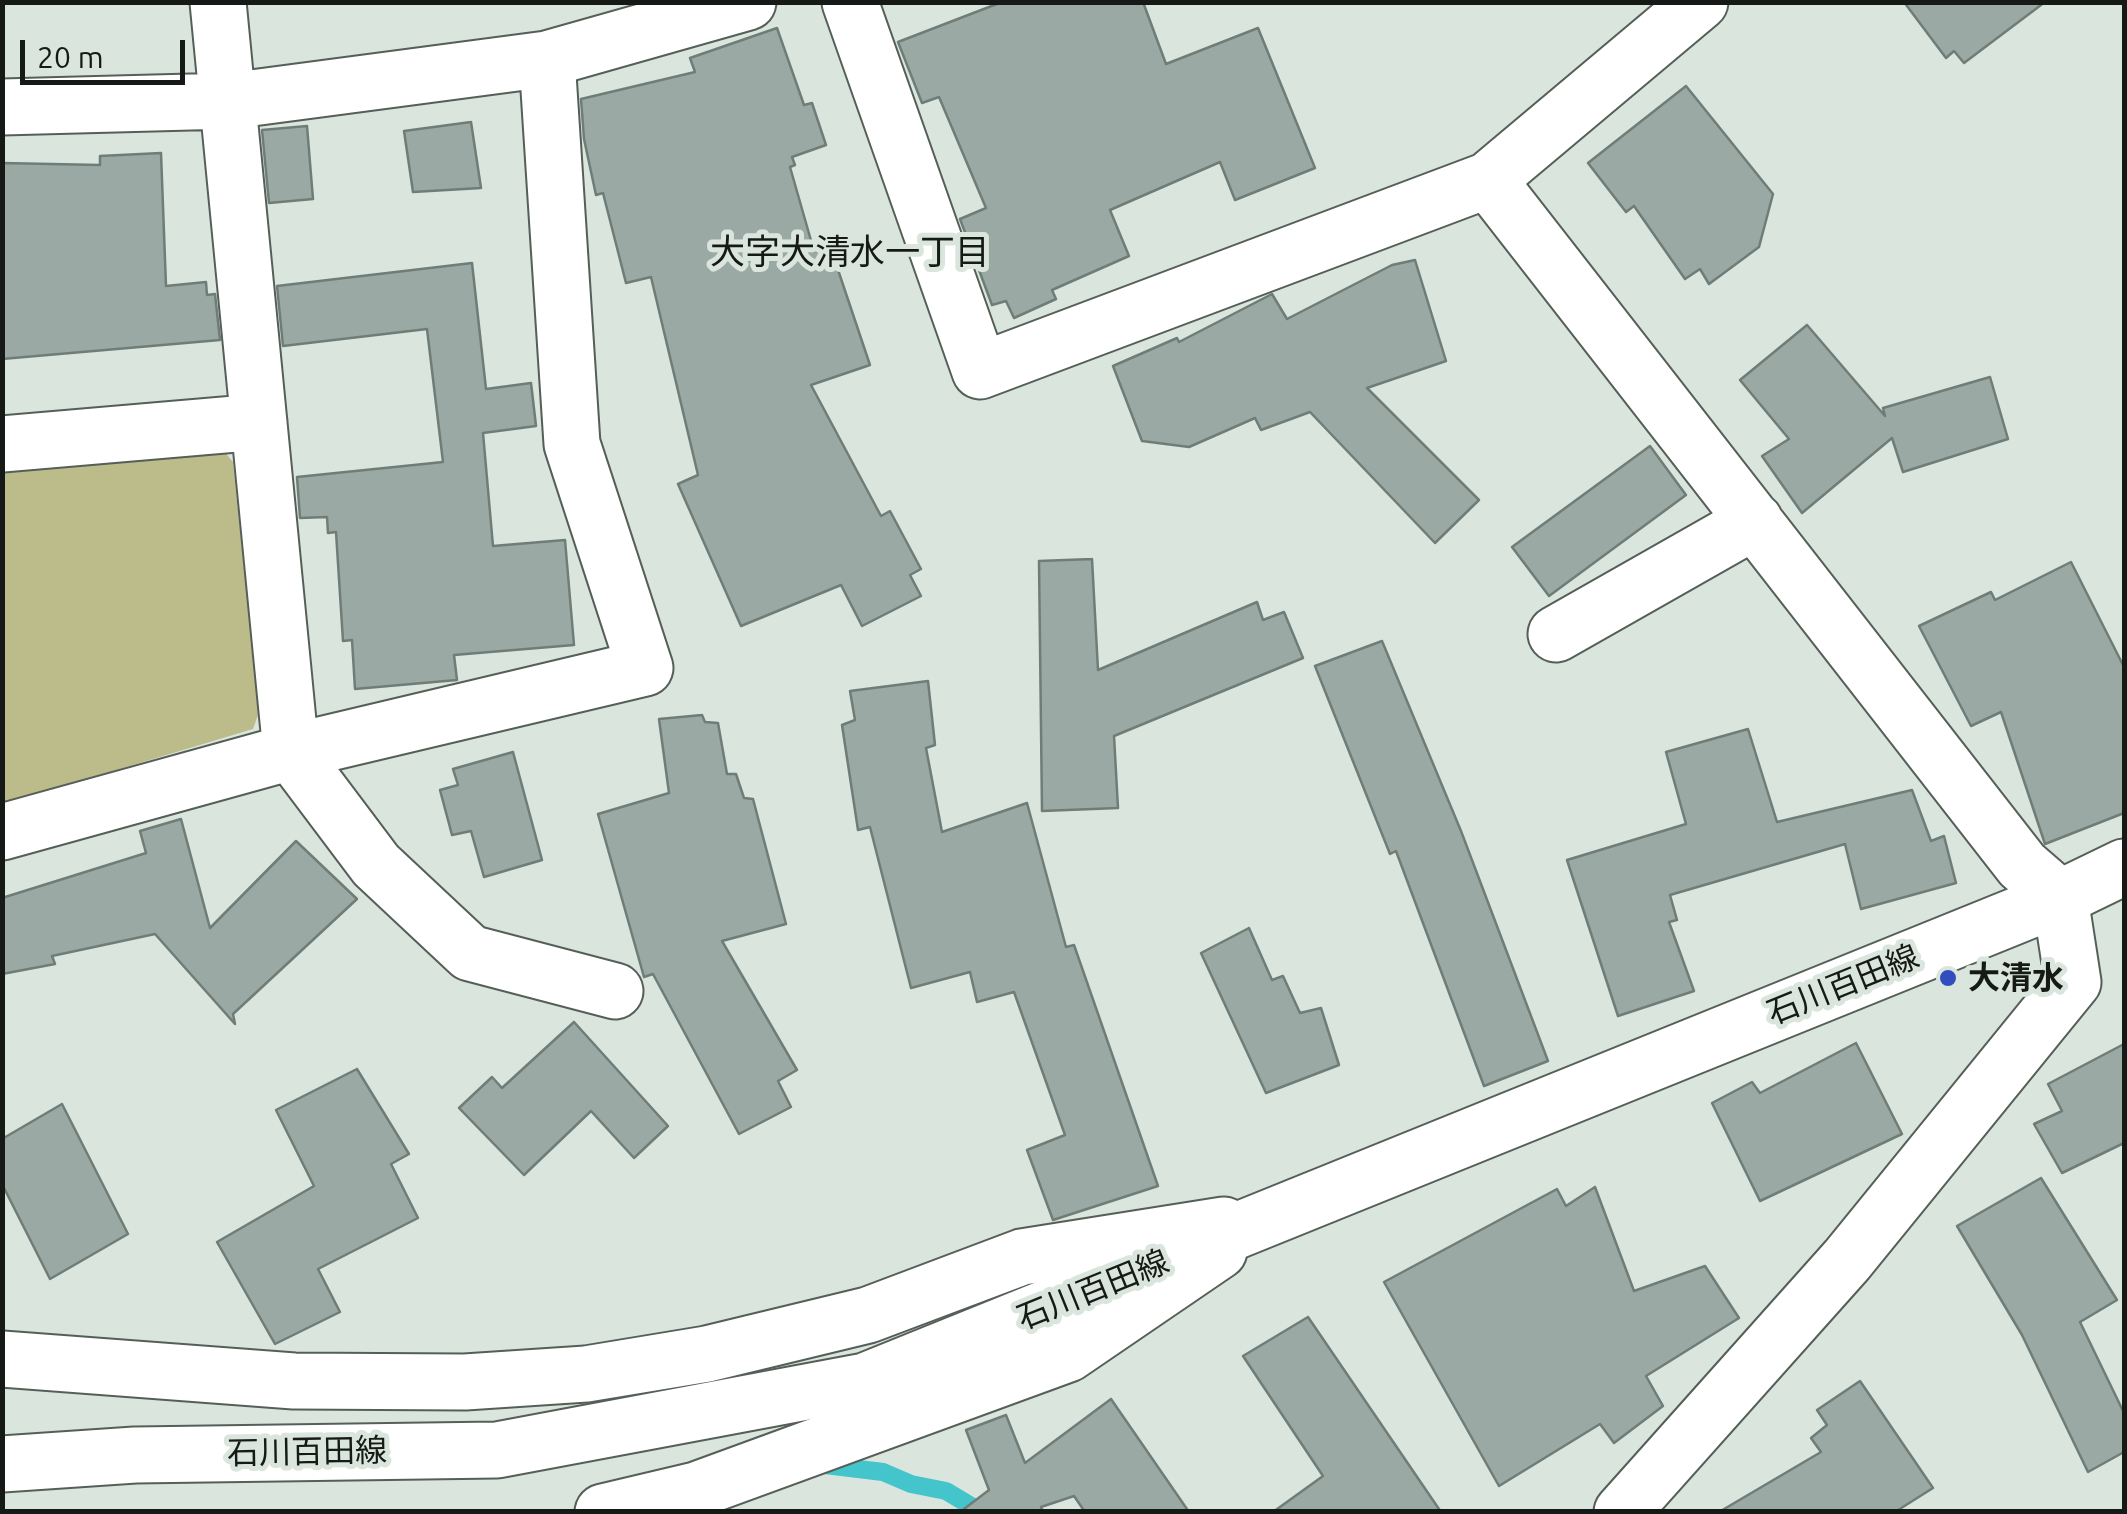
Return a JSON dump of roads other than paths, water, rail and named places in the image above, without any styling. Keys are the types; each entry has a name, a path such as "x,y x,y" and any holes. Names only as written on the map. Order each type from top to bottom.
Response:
{"street":[{"path":"218,2 291,752 376,865 470,953 615,991"},
{"path":"2,107 229,101 547,58 748,2"},
{"path":"850,2 980,371 1488,180 1700,2"},
{"path":"2,832 291,752 646,668 572,444 547,58"},
{"path":"1488,180 2022,864 2060,898 2074,982 1847,1260 1622,1512"},
{"path":"2,444 259,422"},
{"path":"1556,634 1755,521"},
{"name":"石川百田線","path":"2,1464 135,1455 497,1450 866,1381 2060,898 2124,867"},
{"path":"2,1359 294,1382 466,1382 586,1374 707,1354 868,1316 1022,1257 1267,1218"},
{"path":"603,1512 696,1490 767,1466 1068,1354 1267,1218"}],"waterway":[{"path":"817,1464 883,1472 911,1484 946,1491 981,1512"}],"place":[{"name":"大清水","path":"1948,978"}],"district":[{"name":"大字大清水一丁目","path":"850,252"}]}
